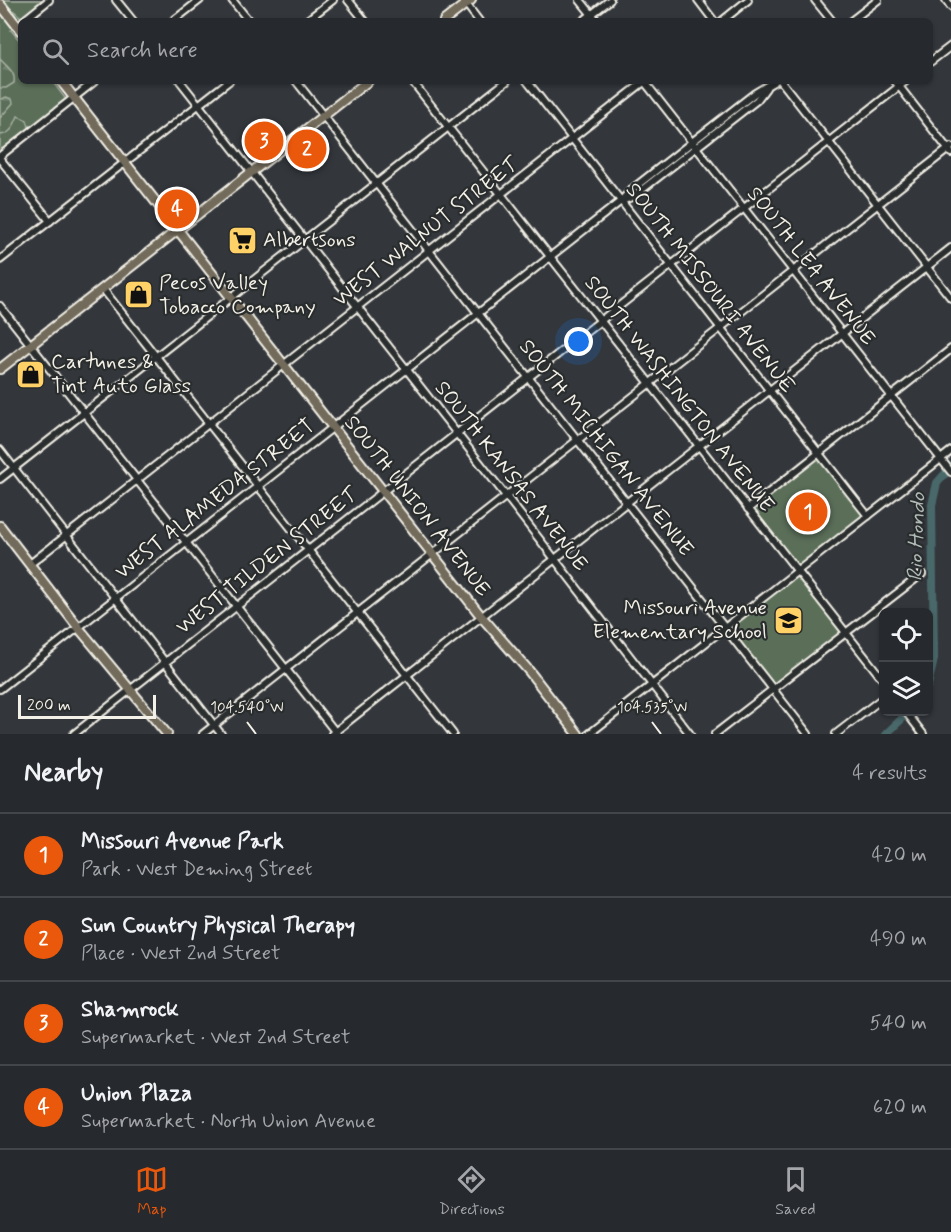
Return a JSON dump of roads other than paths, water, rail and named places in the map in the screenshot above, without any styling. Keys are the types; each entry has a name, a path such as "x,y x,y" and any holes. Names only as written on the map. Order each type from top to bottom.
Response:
{"main road":[{"path":"447,18 467,1"},
{"path":"0,4 18,23"},
{"name":"SOUTH UNION AVENUE","path":"63,84 481,616 529,671 578,734"},
{"path":"0,369 364,84"},
{"path":"0,526 78,627 167,734"}],"street":[{"path":"28,18 49,0"},
{"path":"116,0 130,18"},
{"path":"177,18 200,0"},
{"path":"232,0 247,18"},
{"path":"310,18 333,0"},
{"path":"348,0 363,18"},
{"path":"580,0 595,18"},
{"path":"587,18 610,0"},
{"path":"698,0 712,18"},
{"path":"726,18 748,0"},
{"path":"815,0 830,18"},
{"path":"855,18 878,0"},
{"path":"946,0 951,7"},
{"path":"467,1 477,18"},
{"path":"933,60 951,46"},
{"path":"50,221 0,157 91,84"},
{"name":"SOUTH KANSAS AVENUE","path":"182,84 690,734"},
{"path":"0,260 225,84"},
{"name":"SOUTH MICHIGAN AVENUE","path":"298,84 808,734"},
{"name":"SOUTH WASHINGTON AVENUE","path":"414,84 879,675"},
{"path":"0,479 503,84"},
{"name":"SOUTH MISSOURI AVENUE","path":"528,84 868,516"},
{"name":"WEST WALNUT STREET","path":"30,564 641,84"},
{"name":"SOUTH LEA AVENUE","path":"647,84 949,469"},
{"name":"WEST ALAMEDA STREET","path":"0,689 621,201 634,196 694,145 757,100 770,84"},
{"path":"783,84 951,298"},
{"path":"203,734 950,150 897,84"},
{"name":"WEST TILDEN STREET","path":"74,734 828,142 897,84"},
{"path":"0,306 335,733 951,248"},
{"path":"104,289 453,734"},
{"path":"748,509 951,349"},
{"path":"0,450 117,597 221,734"},
{"path":"589,734 951,451"},
{"path":"715,734 922,574"},
{"path":"837,734 879,701"},
{"path":"909,716 923,734"}],"waterway":[{"name":"Rio Hondo","path":"933,663 932,505 937,483 951,467"},
{"name":"Rio Hondo","path":"886,734 905,716"}],"place":[{"name":"Shamrock","path":"264,141"},
{"name":"Sun Country Physical Therapy","path":"307,149"},
{"name":"Union Plaza","path":"177,209"},
{"name":"Albertsons","path":"242,240"},
{"name":"Pecos Valley Tobacco Company","path":"138,295"},
{"name":"Cartunes & Tint Auto Glass","path":"30,374"},
{"name":"Missouri Avenue Park","path":"808,512"},
{"name":"Missouri Avenue Elementary School","path":"788,620"}]}
